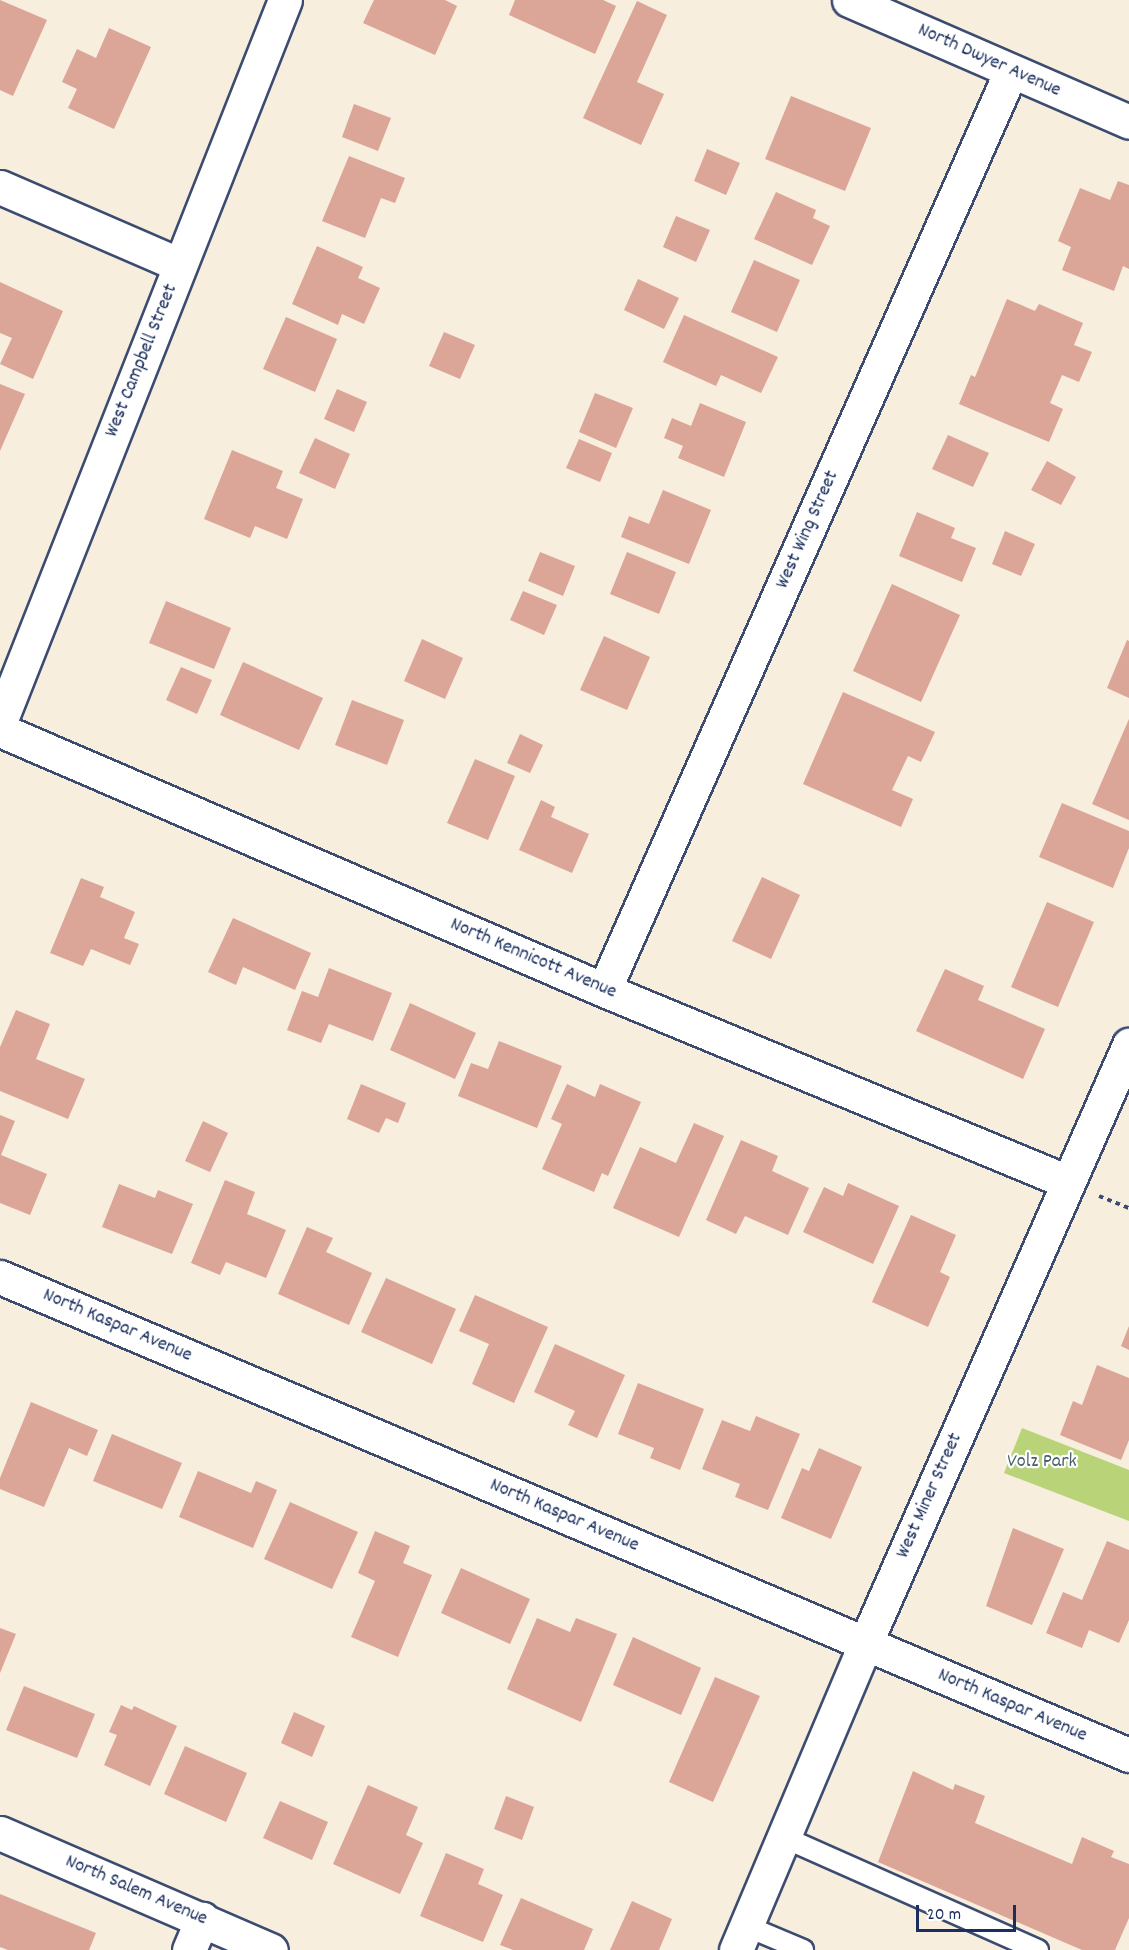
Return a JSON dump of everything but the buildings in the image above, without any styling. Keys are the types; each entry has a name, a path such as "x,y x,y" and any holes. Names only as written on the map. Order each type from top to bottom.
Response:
{"street":[{"name":"West Campbell Street","path":"0,722 285,0"},
{"name":"North Dwyer Avenue","path":"849,0 1129,122"},
{"name":"West Wing Street","path":"604,990 1011,71"},
{"path":"0,187 180,265"},
{"name":"North Kennicott Avenue","path":"0,730 604,990 1068,1182"},
{"name":"West Miner Street","path":"741,1938 865,1644 1129,1045"},
{"name":"North Kaspar Avenue","path":"0,1277 1129,1755"},
{"name":"North Salem Avenue","path":"0,1833 271,1950"},
{"path":"189,1950 202,1919"}],"lane":[{"path":"783,1837 1038,1950"},
{"path":"741,1938 803,1950"}],"green space":[{"name":"Volz Park","path":"1022,1428 1129,1470 1129,1521 1004,1473"}]}
